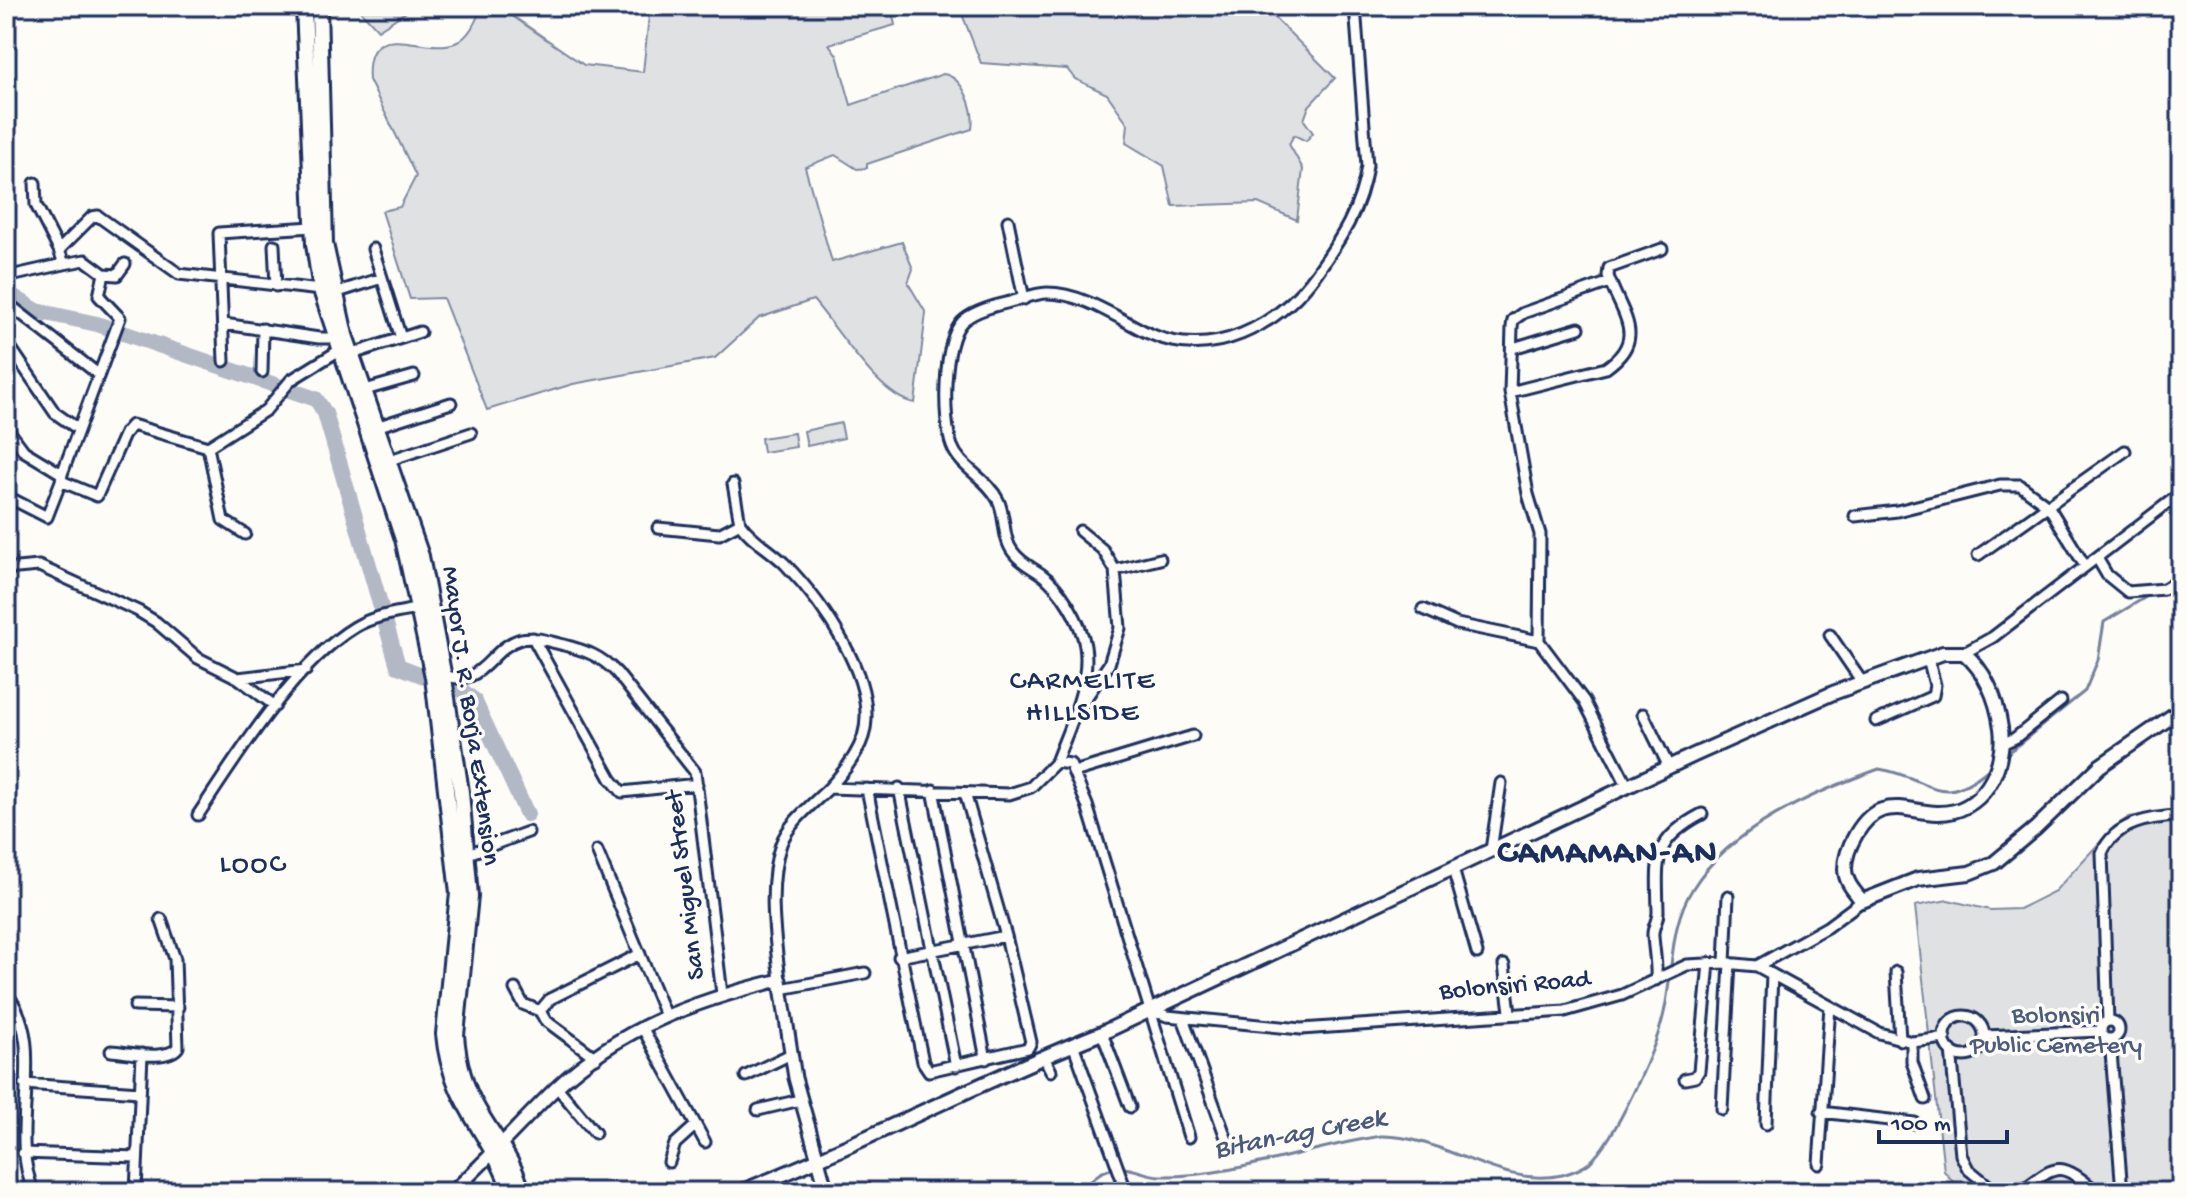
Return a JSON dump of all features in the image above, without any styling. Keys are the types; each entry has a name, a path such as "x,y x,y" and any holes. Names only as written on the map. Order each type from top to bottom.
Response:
{"main road":[{"name":"Mayor J. R. Borja Extension","path":"304,6 313,39 320,244 328,291 389,481 421,556 438,676 458,893 458,955 449,1068 461,1100 499,1150 522,1192"},
{"name":"Mayor J. R. Borja Extension","path":"319,6 313,39 313,227 320,244"},
{"name":"Mayor J. R. Borja Extension","path":"344,344 365,390 387,461 389,481"},
{"path":"740,1192 818,1162 1038,1058 1154,1012 1669,767 1862,682 1928,658 1953,651 1964,653 1989,686 1998,714 2001,753 1989,787 1957,809 1937,813 1891,808 1870,818 1852,843 1845,870 1851,888 1862,901 1918,879 1969,873 1994,863 2036,828 2100,766 2181,710"},
{"name":"Mayor J. R. Borja Extension","path":"442,707 468,854 470,908 458,955"},
{"name":"Mayor J. R. Borja Extension","path":"499,1150 511,1192"}],"street":[{"path":"829,788 899,788 996,795 1021,791 1041,779 1056,762 1074,714 1085,659 1081,634 1052,584 1014,554 998,500 960,458 950,436 947,378 951,345 959,327 981,311 1047,293 1075,298 1160,338 1188,343 1213,342 1240,335 1283,309 1303,291 1346,229 1364,188 1367,166 1355,6"},
{"path":"35,183 36,205 64,264"},
{"path":"59,250 92,217 98,216 179,274 328,291 382,278"},
{"path":"1008,221 1024,299"},
{"path":"224,361 221,232 313,227"},
{"path":"274,245 276,286"},
{"path":"373,249 401,338"},
{"path":"1510,392 1606,368 1625,353 1630,338 1629,326 1610,282 1609,268 1662,249"},
{"path":"6,277 85,260 104,274 117,275 125,264"},
{"path":"6,496 47,517 120,315 99,296 104,274"},
{"path":"1610,282 1523,313 1513,320 1510,392 1528,494 1540,534 1539,641 1584,701 1628,787"},
{"path":"6,302 98,374"},
{"path":"224,324 344,344 401,338 420,332"},
{"path":"1513,348 1579,328"},
{"path":"262,372 263,329"},
{"path":"6,341 55,413 78,429"},
{"path":"6,427 24,451 93,496 99,494 125,433 132,425 208,447 266,410 284,388 344,344"},
{"path":"365,390 414,376"},
{"path":"376,427 451,403"},
{"path":"387,461 471,433"},
{"path":"208,447 223,520 245,534"},
{"path":"1978,555 2125,451"},
{"path":"1855,516 1897,511 2011,483 2028,488 2049,507 2085,566"},
{"path":"733,484 740,523 775,554 822,606 858,675 864,704 863,737 847,767 795,823 780,845 774,927 780,984 800,1100 827,1192"},
{"path":"1964,653 1993,637 2181,493"},
{"path":"658,528 719,534 740,523"},
{"path":"1074,714 1101,678 1114,653 1120,628 1115,570 1103,550 1080,531"},
{"path":"2097,558 2107,575 2128,592 2164,589 2181,578"},
{"path":"1115,570 1160,559"},
{"path":"6,569 30,565 64,575 149,617 198,658 238,678 275,706"},
{"path":"198,815 275,706 306,670 349,631 383,616 426,607"},
{"path":"1423,609 1457,624 1539,641"},
{"path":"1830,635 1862,682"},
{"path":"438,676 455,680 469,677 508,645 533,638 611,779 622,792 697,784"},
{"name":"San Miguel Street","path":"533,638 590,652 604,659 688,761 697,784 722,994"},
{"path":"1876,721 1933,696 1936,691 1928,658"},
{"path":"238,678 306,670"},
{"path":"2001,753 2061,701"},
{"path":"1643,714 1669,767"},
{"path":"1074,772 1193,736"},
{"path":"1056,762 1070,764 1074,772 1154,1012 1189,1137"},
{"path":"1491,850 1501,783"},
{"path":"899,788 956,1066"},
{"path":"867,789 899,957 925,1069 936,1070 1028,1048 1031,1042 1006,936 965,793"},
{"path":"933,790 986,1059"},
{"path":"1658,978 1653,932 1658,917 1658,857 1673,831 1702,814"},
{"path":"2101,1031 2108,1021 2102,853 2117,834 2139,821 2181,816"},
{"path":"468,854 528,832"},
{"path":"597,851 665,1015"},
{"path":"1453,869 1477,953"},
{"path":"1722,1109 1728,896"},
{"path":"1757,966 1827,927 1862,901"},
{"path":"111,1051 142,1054 177,1051 175,959 161,919"},
{"path":"899,957 1006,936"},
{"path":"540,1011 550,999 640,954"},
{"path":"1685,1079 1695,1077 1699,1071 1709,963"},
{"name":"Bolonsiri Road","path":"1154,1012 1183,1018 1301,1029 1588,1006 1676,969 1728,963 1757,966 1866,1027 1900,1040 1912,1042 1945,1038"},
{"path":"1504,965 1510,1012"},
{"path":"1896,972 1900,1040"},
{"path":"452,1192 499,1150 557,1087 642,1027 722,994 865,973"},
{"path":"1766,1124 1772,974"},
{"path":"515,989 523,1004 540,1011 545,1020 596,1058"},
{"path":"6,993 24,1022 23,1153 34,1192"},
{"path":"135,1006 178,1007"},
{"path":"1819,1164 1830,1006"},
{"path":"1951,1050 1961,1055 1972,1054 1981,1046 1984,1036 1977,1021 1961,1016 1948,1025 1945,1038 1951,1050 1961,1155 1968,1169 1996,1192"},
{"path":"1183,1018 1229,1146"},
{"path":"2108,1021 2114,1021 2120,1028 2116,1037 2110,1039"},
{"path":"642,1027 705,1142"},
{"path":"1984,1036 2101,1031 2110,1039 2122,1192"},
{"path":"1102,1033 1130,1107"},
{"path":"1912,1042 1912,1062 1925,1099"},
{"path":"1073,1044 1116,1160 1121,1184 1135,1192"},
{"path":"136,1192 142,1054"},
{"path":"746,1076 791,1054"},
{"path":"1038,1058 1045,1059 1051,1071"},
{"path":"24,1084 140,1092"},
{"path":"557,1087 595,1133"},
{"path":"758,1110 800,1100"},
{"path":"1821,1112 1915,1123"},
{"path":"669,1162 675,1144 696,1125"},
{"path":"23,1153 137,1157"},
{"path":"2020,1192 2040,1174 2059,1169 2070,1172 2097,1192"}],"green space":[{"path":"356,6 415,6 378,30"},
{"path":"485,6 498,6 584,65 643,72 650,6 891,6 895,25 829,44 837,55 851,105 943,74 957,81 962,88 972,113 972,129 867,164 867,168 857,169 835,155 805,167 832,262 902,242 913,269 908,283 926,313 915,403 887,389 873,376 813,300 759,318 715,358 573,384 487,410 443,298 410,299 382,211 400,207 416,176 369,80 370,60 376,48 385,42 455,43 468,33"},
{"path":"959,6 1263,6 1335,78 1309,106 1304,120 1313,133 1306,141 1294,135 1289,144 1303,169 1297,220 1258,203 1173,206 1164,166 1126,143 1128,124 1107,94 1075,79 1067,69 981,63"},
{"path":"841,423 844,438 807,446 804,431"},
{"path":"794,433 796,447 763,452 761,438"},
{"name":"Bolonsiri Public Cemetery","path":"2181,809 2181,1192 1962,1192 1944,1171 1915,906 1948,900 1990,910 2019,909 2055,891 2114,827 2129,817"}],"waterway":[{"path":"6,292 37,311 97,324 316,399 325,413 398,666 461,690 474,700 527,814"},
{"name":"Bitan-ag Creek","path":"2003,757 2085,691 2098,660 2104,622 2151,594"},
{"name":"Bitan-ag Creek","path":"1086,1192 1095,1177 1111,1169 1128,1169 1160,1176 1216,1172 1381,1136 1427,1144 1516,1175 1562,1175 1580,1168 1599,1152 1633,1094 1663,1017 1675,935 1685,903 1709,867 1729,847 1751,830 1802,801 1879,769 1947,790 1973,781 1991,767"}],"district":[{"name":"CARMELITE HILLSIDE","path":"1083,698"},
{"name":"CAMAMAN-AN","path":"1608,855"},
{"name":"LOOC","path":"253,865"}]}
